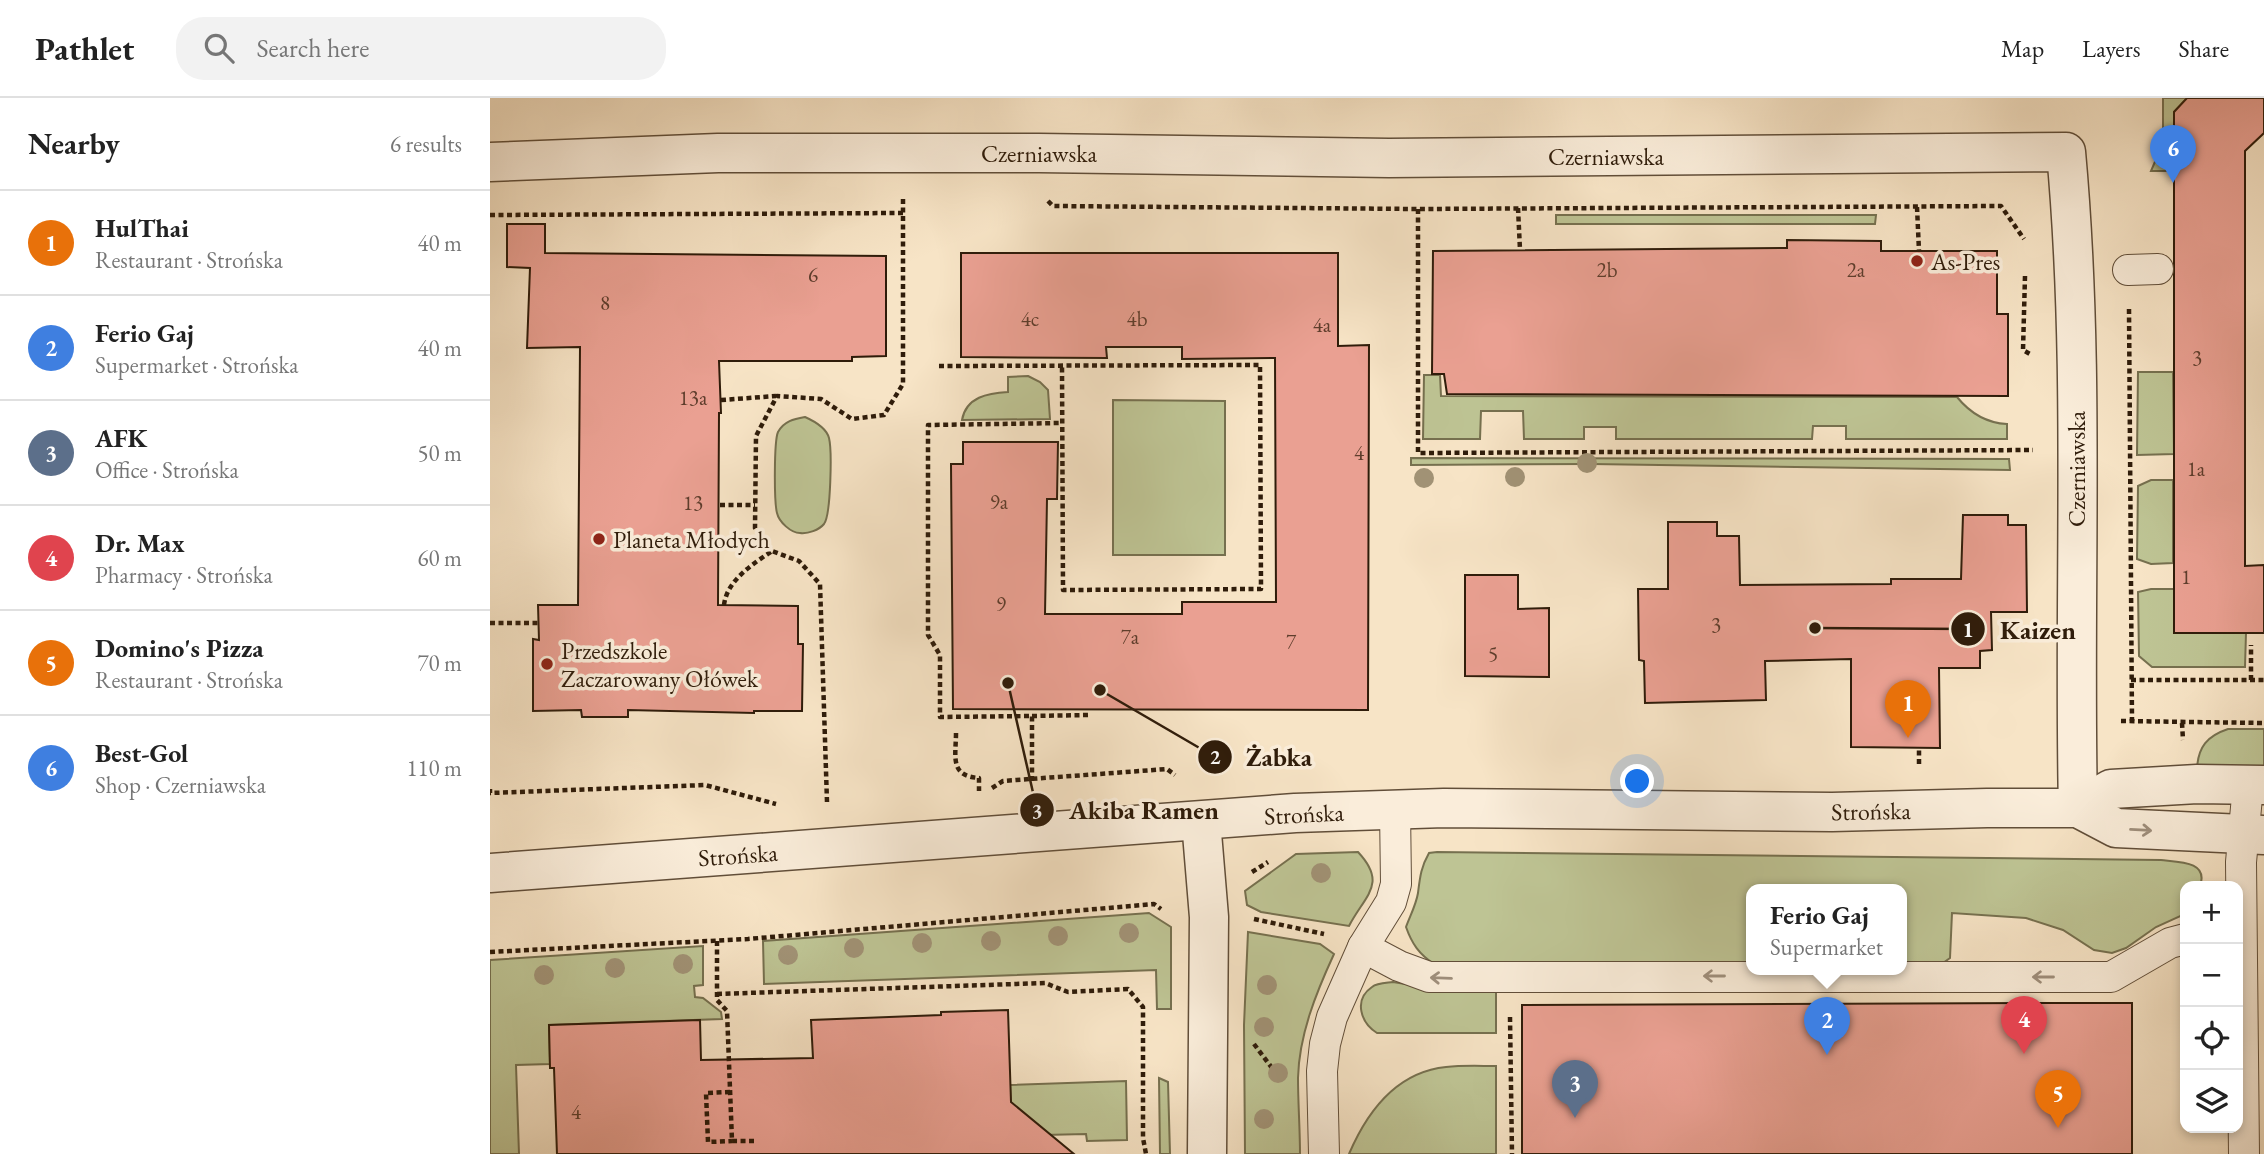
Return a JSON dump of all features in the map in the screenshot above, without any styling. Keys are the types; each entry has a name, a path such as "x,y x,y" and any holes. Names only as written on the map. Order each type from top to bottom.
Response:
{"street":[{"name":"Czerniawska","path":"490,162 718,153 1039,153 1403,158 2066,152 2074,239 2078,808"},
{"path":"2078,808 2111,789 2197,784 2256,786"},
{"name":"Strońska","path":"490,873 1295,813 1395,809 1833,812 1987,807 2078,808 2116,828 2254,835"},
{"path":"1201,821 1223,917 1207,1154"}],"lane":[{"path":"2128,270 2158,268"},
{"path":"2244,1154 2248,933 2241,862 2254,835 2256,786"},
{"path":"1324,1154 1322,1070 1325,1044 1332,1017 1363,947 1394,893 1395,809"},
{"path":"1363,947 1399,966 1429,977 2111,977 2170,943 2180,940"}],"path":[{"path":"721,400 777,396 821,399 852,419 884,415 904,384 903,197"},
{"path":"1046,199 1053,206 1418,209 2000,206 2025,240"},
{"path":"1917,206 1919,251"},
{"path":"1518,208 1520,250"},
{"path":"1418,209 1418,453 2034,450"},
{"path":"490,215 903,213"},
{"path":"2025,268 2023,350 2040,360"},
{"path":"2129,308 2132,722"},
{"path":"939,366 1260,365 1261,589 1063,590 1062,366"},
{"path":"777,396 756,436 755,528 772,551 799,561 820,584 827,796"},
{"path":"1062,423 928,425 928,635 940,655 940,716 1088,715"},
{"path":"720,505 755,505"},
{"path":"724,605 725,594 747,569 772,551"},
{"path":"490,623 538,623"},
{"path":"2251,645 2251,680"},
{"path":"2131,680 2264,680"},
{"path":"1032,716 1032,780"},
{"path":"2109,720 2264,723"},
{"path":"956,733 956,764 964,776 979,778 979,795"},
{"path":"1919,748 1919,772"},
{"path":"490,789 490,793 705,785 778,804"},
{"path":"1223,917 1237,900 1252,872 1270,861"},
{"path":"490,953 717,941 1154,904 1177,919 1223,917 1336,936 1363,947"},
{"path":"717,941 717,994 718,1000 727,1011 732,1141"},
{"path":"1509,977 1512,1154"},
{"path":"717,994 1045,983 1068,992 1128,989 1143,1007 1143,1138 1146,1154"},
{"path":"730,1092 706,1093 708,1142 754,1141"}],"green space":[{"path":"2163,98 2187,98 2174,112 2174,171 2151,171 2163,143"},
{"path":"1556,215 1876,215 1875,224 1556,224"},
{"path":"2138,372 2173,372 2174,454 2137,455"},
{"path":"1424,375 1440,375 1441,396 1957,397 1979,416 1992,422 2007,424 2007,439 1846,439 1846,426 1813,426 1812,439 1616,439 1616,427 1584,427 1584,439 1524,439 1523,411 1481,411 1480,439 1423,439"},
{"path":"1028,376 1048,390 1050,419 962,420 964,412 973,401 986,395 1008,392 1008,377"},
{"path":"1113,400 1225,401 1225,555 1113,555"},
{"path":"805,417 819,425 827,434 831,468 824,524 810,532 797,533 789,529 778,516 776,447 780,428 786,423"},
{"path":"1411,458 2009,459 2010,470 1591,464 1411,465"},
{"path":"2151,480 2173,480 2173,563 2151,564 2137,559 2138,486"},
{"path":"2174,589 2175,633 2246,633 2245,667 2152,667 2139,656 2138,592"},
{"path":"2228,729 2264,729 2264,766 2197,769 2199,754 2205,743 2214,735"},
{"path":"1358,852 1367,863 1373,881 1367,897 1349,926 1261,912 1247,905 1245,891 1296,854"},
{"path":"1437,852 2161,860 2190,864 2196,867 2202,878 2201,881 2180,881 2180,916 2156,927 2126,948 2112,953 2094,950 2063,930 2026,918 1952,913 1950,958 1943,963 1907,964 1907,884 1746,884 1746,964 1434,964 1417,948 1406,927 1416,902 1424,863 1429,853"},
{"path":"1149,913 1171,927 1171,1009 1157,1009 1156,970 764,984 763,941"},
{"path":"1248,932 1320,944 1334,954 1315,999 1299,1062 1300,1154 1245,1154 1244,1025"},
{"path":"703,946 703,985 694,986 695,997 703,998 721,1012 722,1019 549,1025 550,1064 516,1065 519,1154 490,1154 490,960"},
{"path":"1393,982 1430,988 1496,989 1496,1033 1377,1033 1363,1017 1363,998 1374,986"},
{"path":"1496,1066 1496,1154 1349,1154 1375,1109 1399,1086 1413,1077 1446,1067"},
{"path":"1159,1078 1168,1082 1170,1154 1160,1154"},
{"path":"1126,1081 1127,1140 1087,1141 1086,1134 1043,1135 1011,1106 1010,1085"}],"building":[{"path":"2187,98 2264,98 2264,133 2245,151 2245,566 2264,565 2264,633 2174,633 2174,112"},
{"path":"507,224 545,224 545,253 886,256 886,356 852,357 852,361 719,361 721,413 718,605 798,606 798,644 803,644 802,711 754,713 628,710 628,717 582,717 581,710 533,711 533,639 539,640 538,605 578,605 580,347 527,348 530,268 507,267"},
{"path":"1787,240 1881,241 1881,251 1997,251 1997,314 2008,314 2008,396 1447,394 1444,374 1432,374 1433,251 1787,248"},
{"path":"961,253 1338,253 1338,346 1369,345 1368,710 953,709 951,464 963,464 963,442 1058,442 1057,499 1047,499 1045,614 1182,614 1182,602 1276,602 1275,358 1182,359 1182,347 1106,347 1107,358 961,357"},
{"path":"1963,515 2008,515 2008,525 2026,525 2027,612 1991,612 1992,650 1980,651 1980,668 1939,668 1940,748 1851,747 1851,659 1765,661 1766,700 1645,703 1644,661 1639,660 1638,589 1668,589 1668,522 1717,522 1717,536 1739,536 1740,585 1891,584 1891,579 1961,579"},
{"path":"1465,575 1518,575 1518,609 1549,608 1549,677 1465,676"},
{"path":"2132,1003 2132,1154 1522,1154 1522,1005"},
{"path":"1008,1010 1011,1102 1074,1154 557,1154 554,1068 550,1068 549,1025 700,1020 701,1060 813,1058 811,1020"}],"place":[{"name":"Best-Gol","path":"2173,183"},
{"name":"As-Pres","path":"1917,261"},
{"name":"Planeta Młodych","path":"599,539"},
{"name":"Kaizen","path":"1815,628"},
{"name":"Przedszkole Zaczarowany Ołówek","path":"547,664"},
{"name":"Akiba Ramen","path":"1008,683"},
{"name":"Żabka","path":"1100,690"},
{"name":"HulThai","path":"1908,738"},
{"name":"Dr. Max","path":"2024,1054"},
{"name":"Ferio Gaj","path":"1827,1055"},
{"name":"AFK","path":"1575,1118"},
{"name":"Domino's Pizza","path":"2058,1128"}]}
